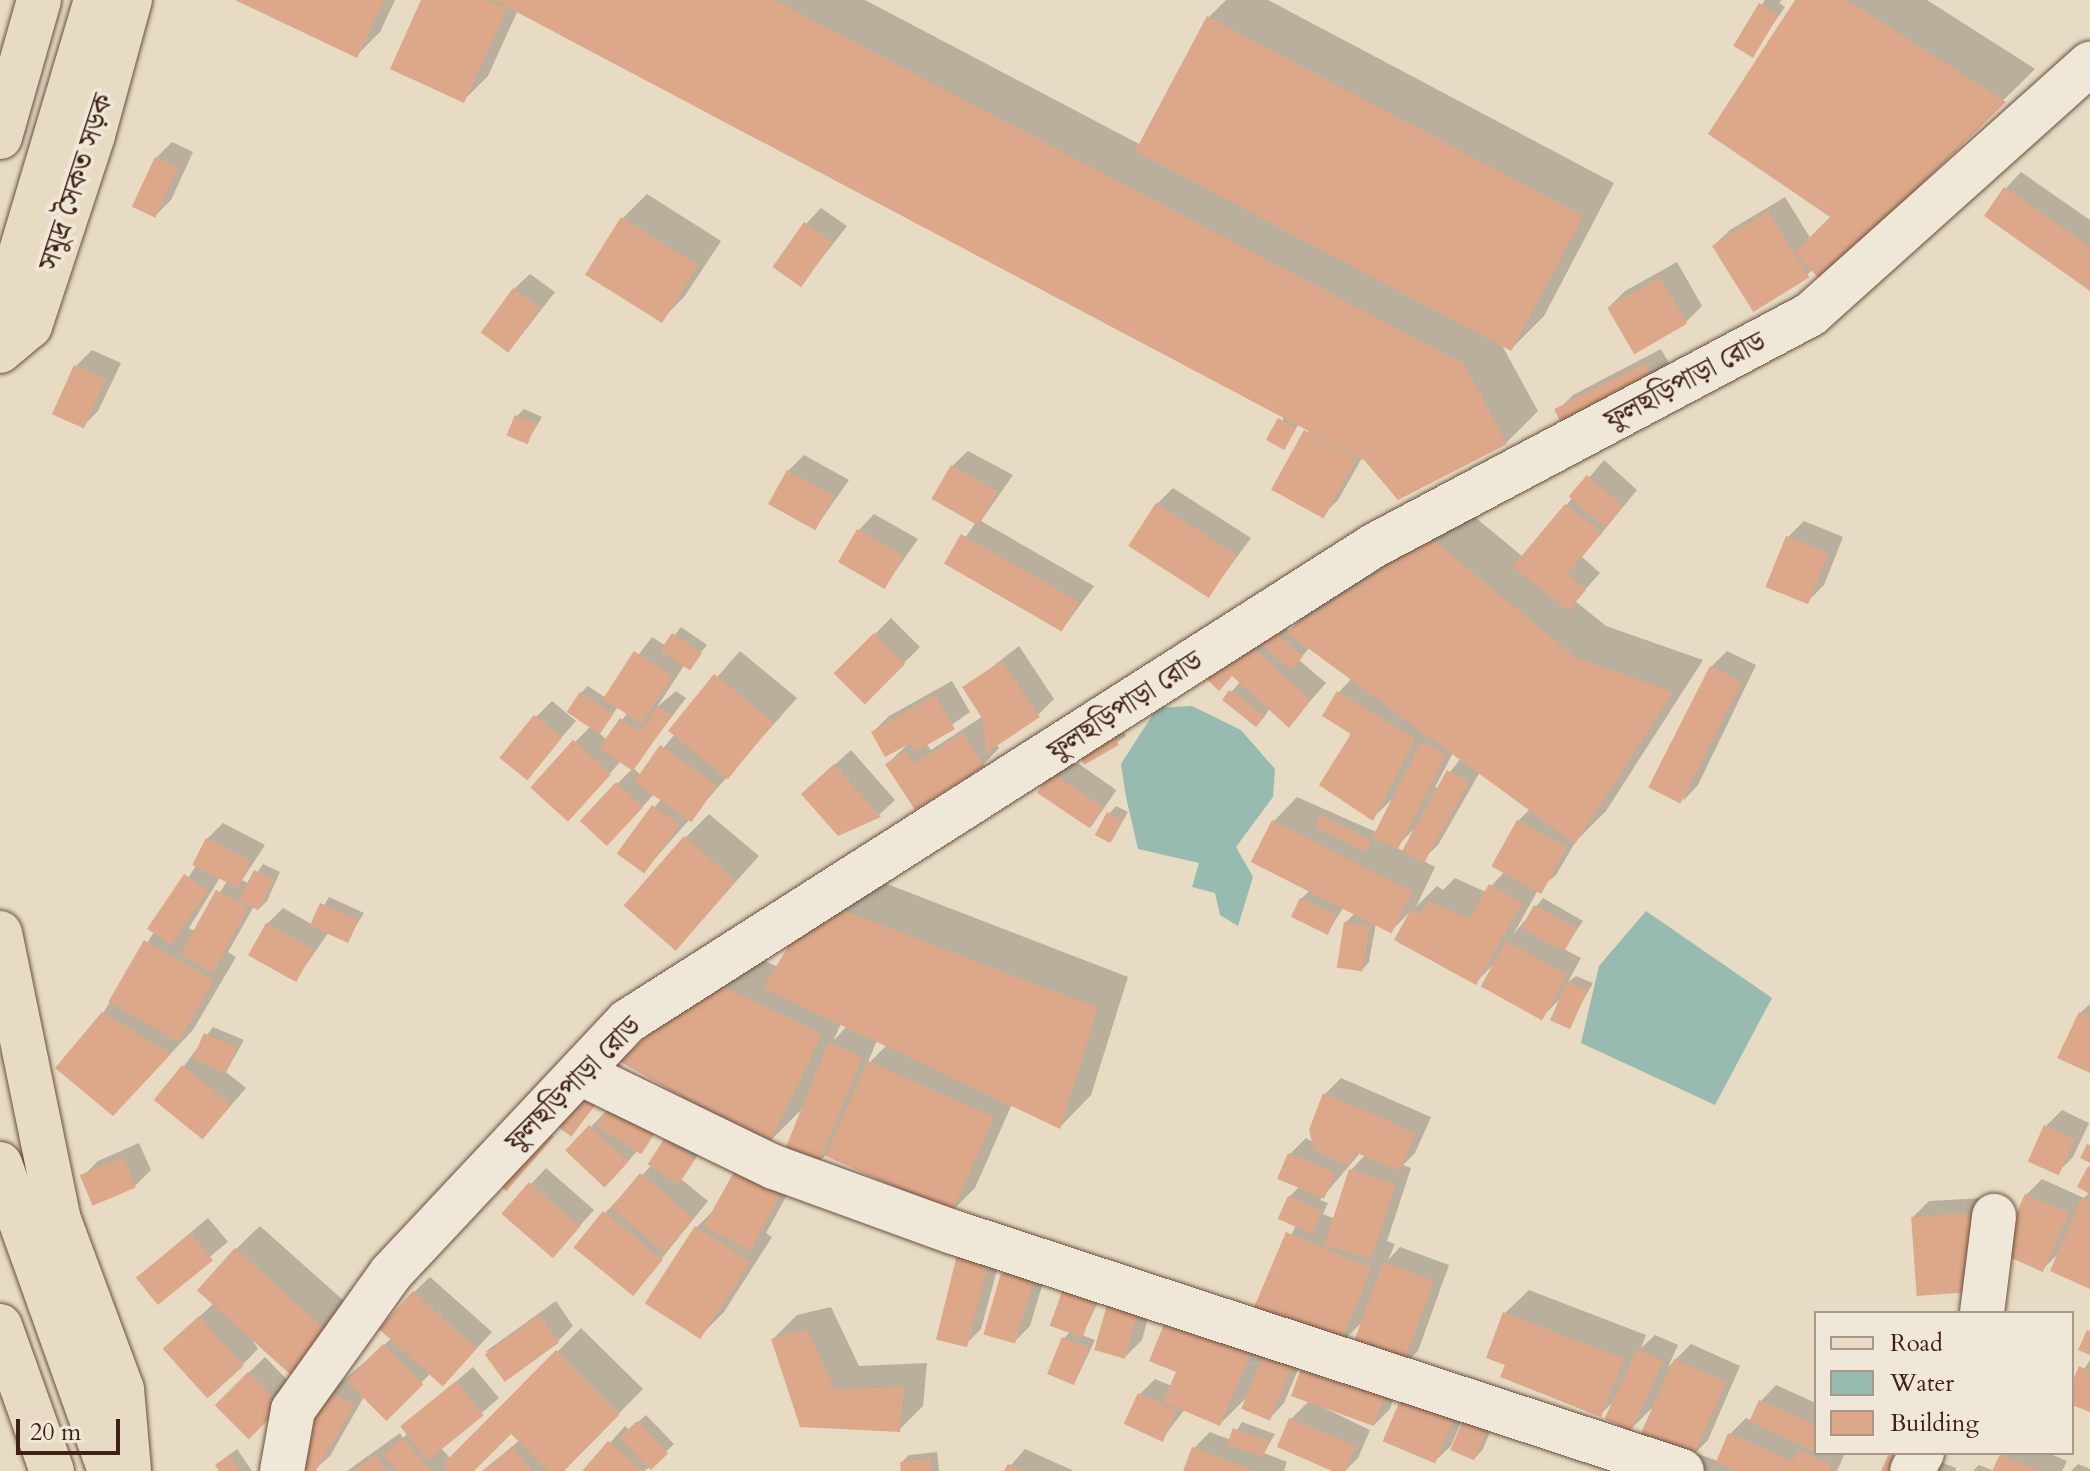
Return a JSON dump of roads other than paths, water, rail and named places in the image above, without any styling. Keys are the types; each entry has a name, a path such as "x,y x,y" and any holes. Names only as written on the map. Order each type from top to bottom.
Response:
{"main road":[{"path":"0,137 39,0"},
{"path":"0,322 26,222 96,0"},
{"name":"সমুদ্র সৈকত সড়ক","path":"0,351 30,326 93,135 130,0"},
{"path":"0,933 59,1220 122,1389 129,1471"},
{"path":"0,1164 110,1471"},
{"path":"0,1326 52,1471"}],"street":[{"name":"ফুলছড়িপাড়া রোড","path":"282,1471 293,1410 391,1273 628,1021 1375,545 1811,314 2090,64"},
{"path":"580,1073 803,1178 1682,1471"},
{"path":"1982,1311 1994,1216"}],"water":[{"path":"1192,706 1241,730 1275,769 1273,797 1236,847 1253,877 1238,926 1220,915 1215,893 1192,887 1199,863 1138,849 1126,797 1121,764 1157,708"},
{"path":"1646,911 1772,998 1715,1105 1581,1043 1599,966"}]}
